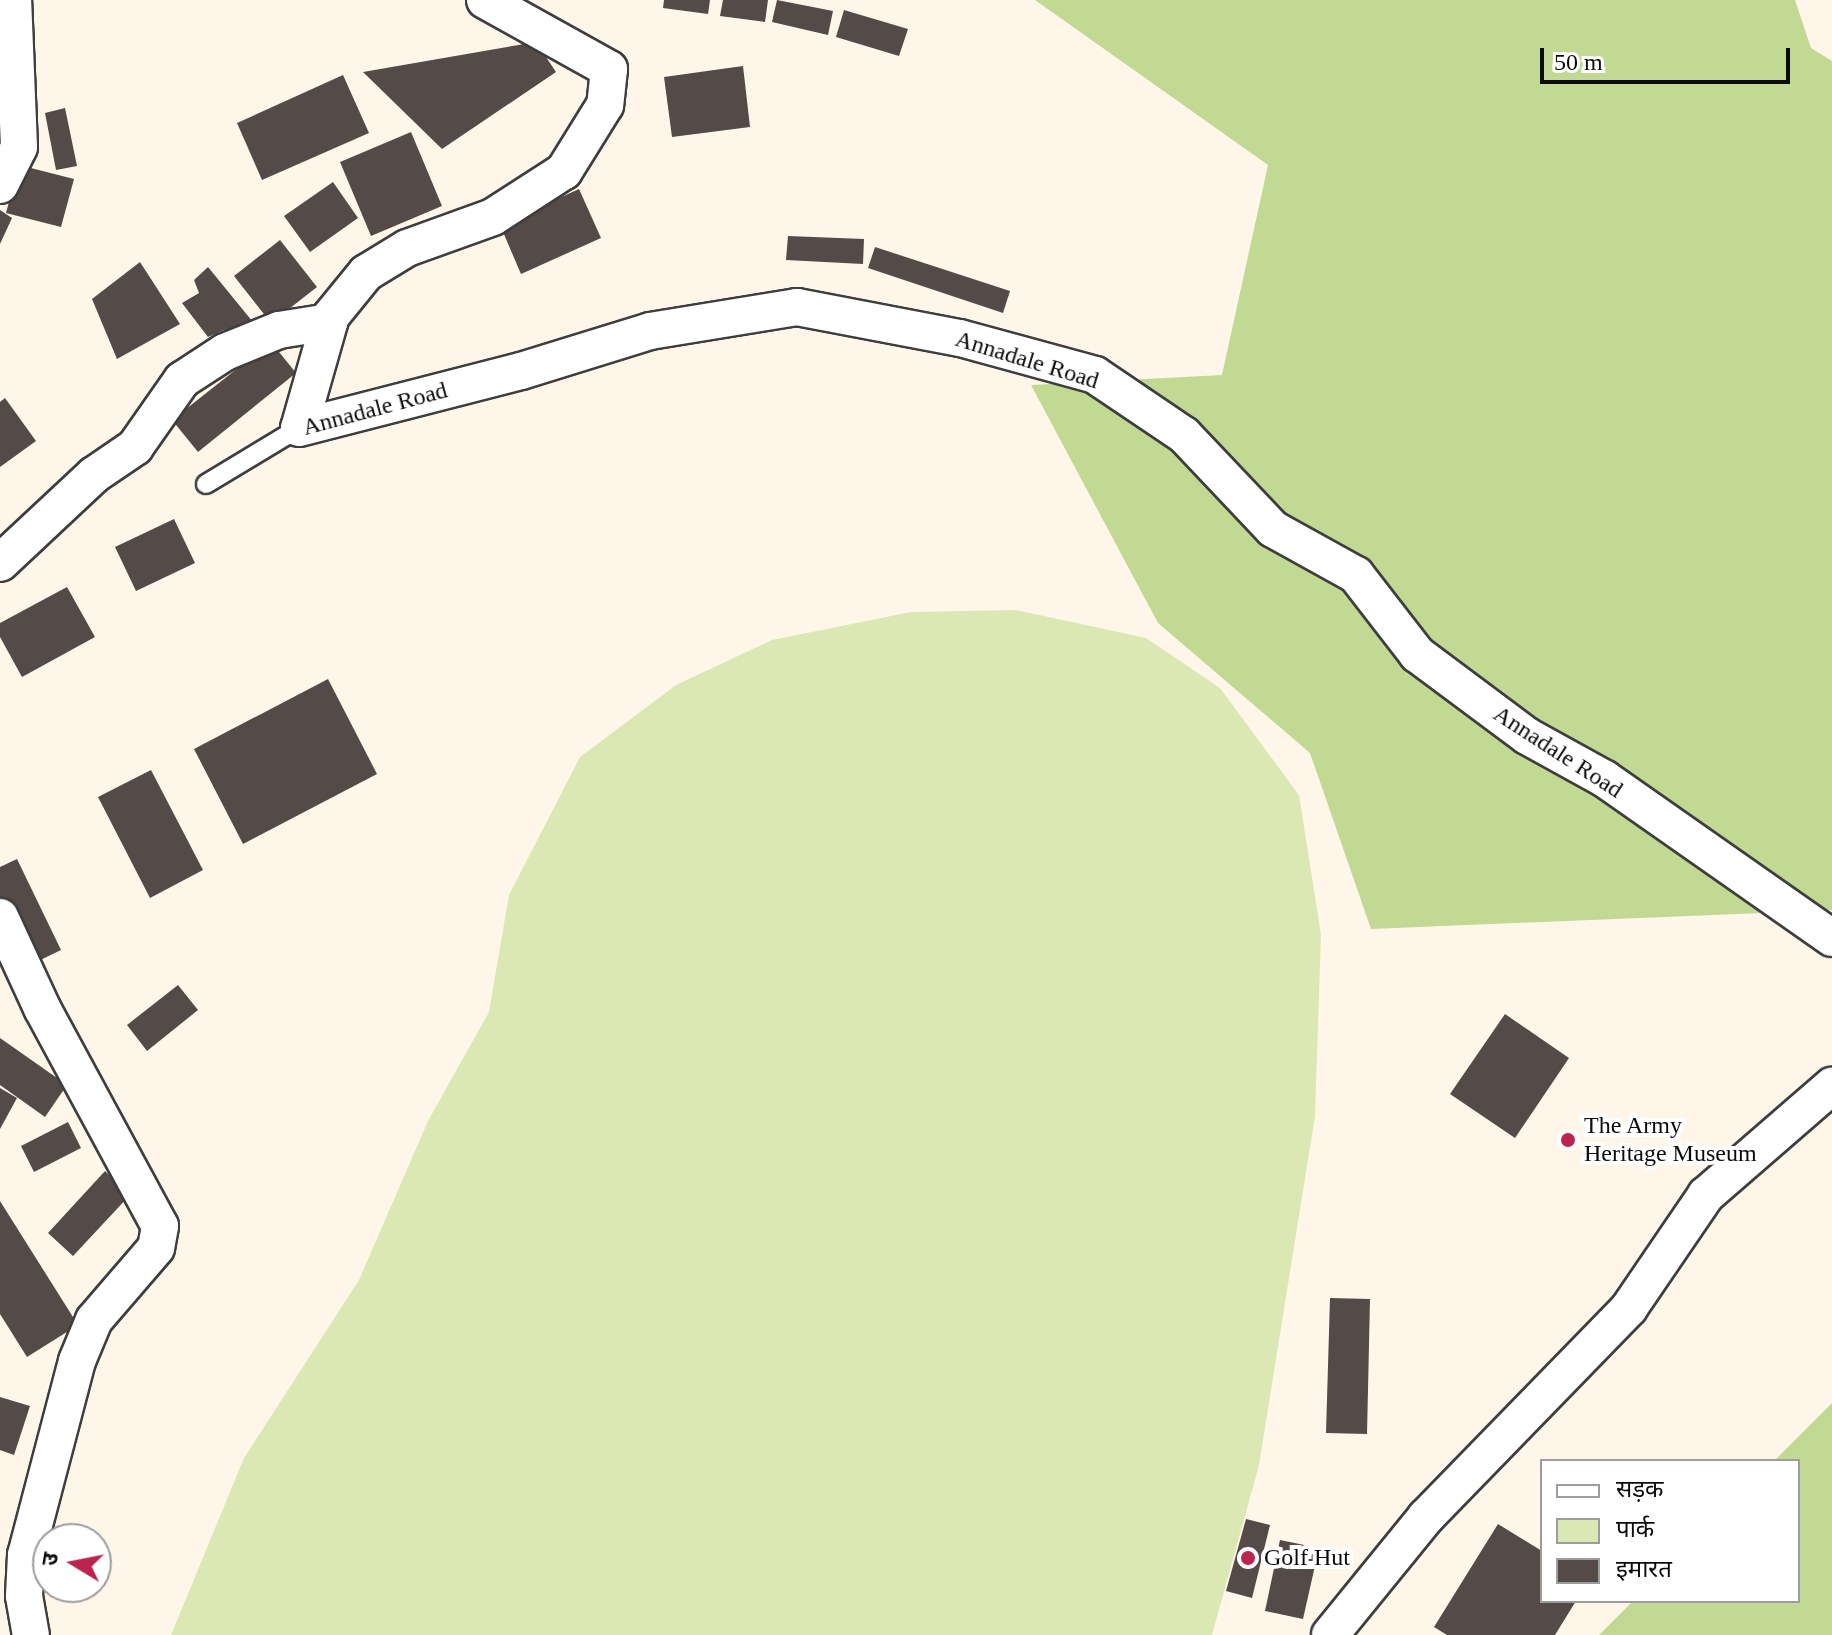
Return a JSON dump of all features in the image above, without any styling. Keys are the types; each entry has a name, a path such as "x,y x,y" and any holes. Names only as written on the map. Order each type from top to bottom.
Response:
{"street":[{"path":"0,185 19,147 13,0"},
{"path":"299,428 329,322 366,273 392,255 493,217 564,171 605,105 609,69 485,0"},
{"name":"Annadale Road","path":"299,428 521,371 650,331 797,307 960,338 1095,375 1184,435 1273,529 1356,575 1417,654 1527,736 1605,779 1832,938"},
{"path":"0,563 94,475 135,447 182,380 225,352 279,330 329,322"},
{"path":"0,917 42,1008 160,1226 156,1248 94,1320 77,1361 26,1555 24,1596 31,1635"},
{"path":"1330,1635 1426,1517 1629,1308 1706,1195 1832,1086"}],"lane":[{"name":"Annadale Road","path":"206,484 299,428"}],"green space":[{"path":"1035,0 1795,0 1811,48 1832,61 1832,910 1371,929 1310,753 1158,623 1031,385 1222,375 1268,165"},
{"path":"1016,610 1146,638 1220,688 1299,795 1321,935 1315,1116 1259,1465 1212,1635 171,1635 244,1458 359,1280 428,1121 489,1012 509,895 580,757 676,685 772,640 911,612"},
{"path":"1832,1403 1832,1635 1599,1635 1631,1603 1800,1603 1800,1459 1776,1459"}],"building":[{"path":"664,0 710,0 708,14 663,8"},
{"path":"723,0 768,0 765,22 720,16"},
{"path":"777,0 833,11 828,35 772,22"},
{"path":"844,10 908,29 899,56 836,37"},
{"path":"536,42 556,72 442,149 363,72"},
{"path":"743,66 750,127 672,137 664,77"},
{"path":"343,75 369,133 262,180 237,123"},
{"path":"65,108 77,166 56,170 45,113"},
{"path":"411,132 442,206 371,236 340,162"},
{"path":"19,165 74,179 61,227 6,213"},
{"path":"333,182 358,218 310,252 284,216"},
{"path":"579,189 601,238 521,274 500,225"},
{"path":"0,210 12,218 0,244"},
{"path":"788,236 864,239 863,264 786,260"},
{"path":"280,240 317,287 271,323 234,276"},
{"path":"875,247 1010,291 1003,313 868,268"},
{"path":"140,262 180,324 117,359 92,299"},
{"path":"208,267 257,327 230,340 224,330 208,337 182,303 199,293 194,280"},
{"path":"271,342 296,373 198,452 172,420"},
{"path":"5,398 36,441 0,467 0,402"},
{"path":"174,519 195,563 136,591 115,547"},
{"path":"67,587 95,637 22,677 0,637 0,623"},
{"path":"328,679 377,774 243,844 194,749"},
{"path":"151,770 203,870 150,898 98,797"},
{"path":"17,859 61,950 32,964 0,897 0,867"},
{"path":"178,985 198,1010 147,1051 127,1025"},
{"path":"1505,1014 1569,1058 1515,1138 1450,1094"},
{"path":"0,1038 67,1085 45,1117 0,1085"},
{"path":"0,1088 17,1098 0,1129"},
{"path":"68,1122 81,1148 34,1172 21,1146"},
{"path":"105,1171 130,1195 73,1256 48,1233"},
{"path":"0,1201 78,1325 27,1357 0,1314"},
{"path":"1330,1298 1370,1299 1367,1434 1326,1433"},
{"path":"0,1397 30,1406 14,1455 0,1450"},
{"name":"Golf Hut","path":"1246,1519 1270,1525 1252,1598 1226,1591"},
{"path":"1498,1524 1540,1550 1540,1603 1575,1603 1555,1635 1447,1635 1434,1627"},
{"path":"1280,1540 1319,1548 1303,1619 1265,1611"}],"place":[{"name":"The Army Heritage Museum","path":"1568,1140"},
{"name":"Golf Hut","path":"1248,1558"}]}
